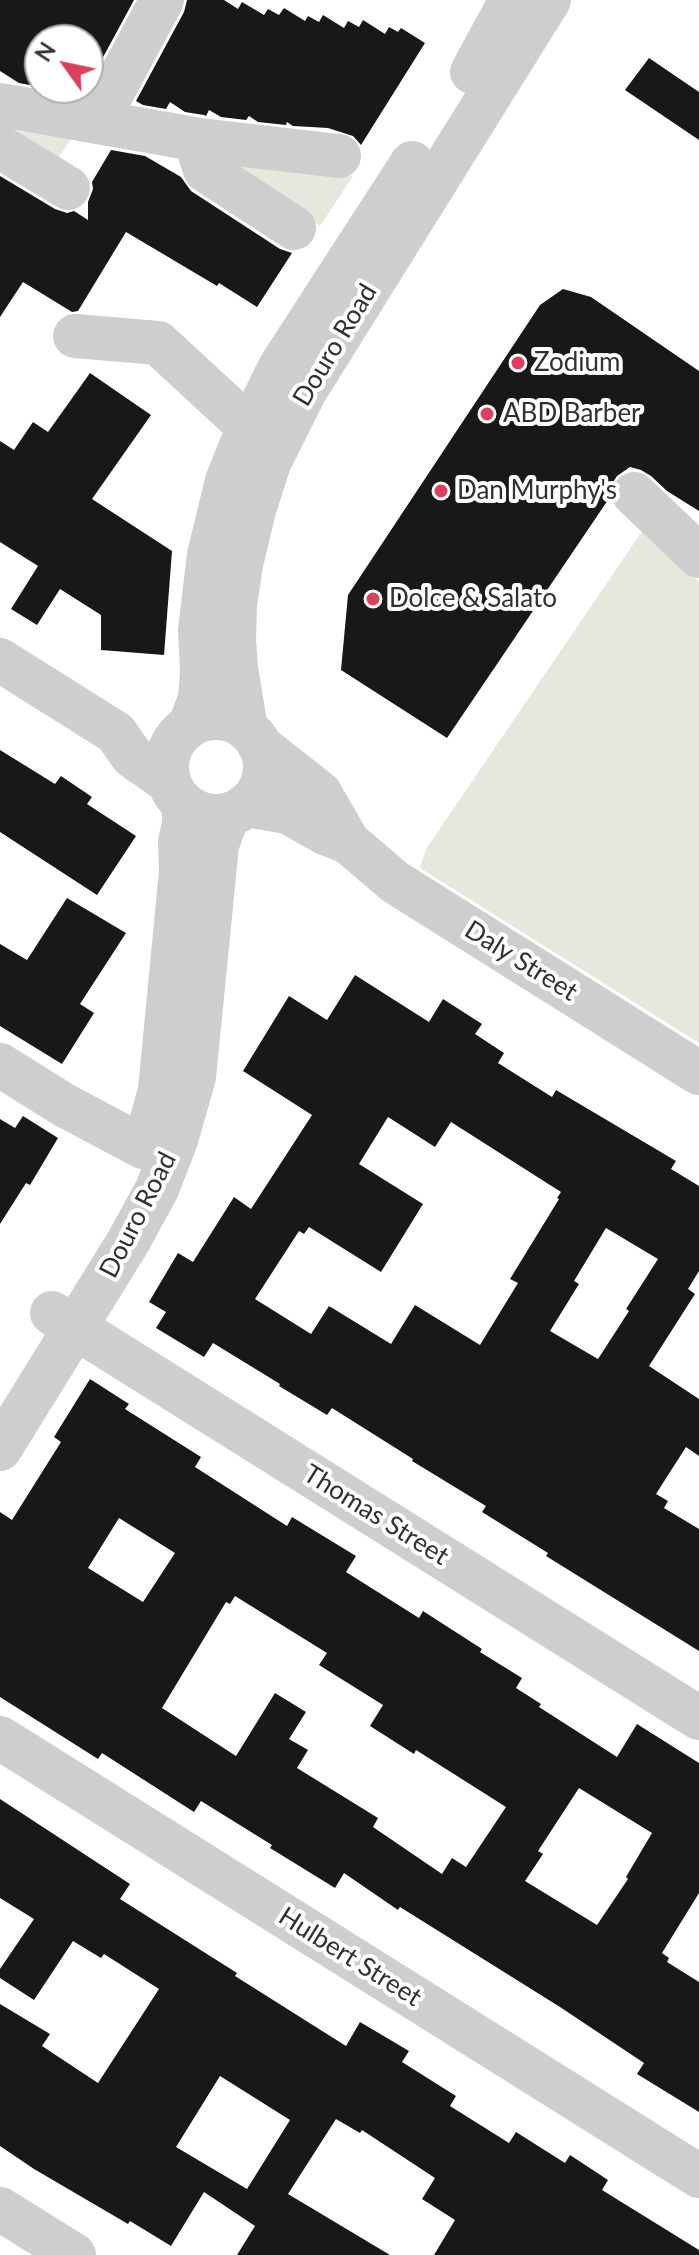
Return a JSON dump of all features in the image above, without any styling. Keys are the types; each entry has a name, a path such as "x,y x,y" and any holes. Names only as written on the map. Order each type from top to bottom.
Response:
{"street":[{"path":"97,121 162,0"},
{"name":"Douro Road","path":"184,731 200,699 200,630 209,555 227,481 250,428 280,367 479,61 511,0"},
{"name":"Douro Road","path":"253,737 236,668 235,605 241,564 269,463 305,391 549,0"},
{"path":"0,105 200,140 339,156"},
{"path":"200,140 199,151 205,170 294,228"},
{"path":"0,147 68,188"},
{"path":"75,336 158,343 250,428"},
{"path":"634,494 699,556"},
{"path":"0,660 116,733 132,756 197,813 212,816 237,810 257,793 263,778 264,761 253,737 233,722 219,718 204,719 184,731 169,751 167,766 176,793"},
{"path":"116,733 184,731"},
{"name":"Daly Street","path":"253,737 320,793 348,842"},
{"name":"Douro Road","path":"0,1449 64,1320 153,1124 160,1090 181,871 180,842 184,823 176,793"},
{"name":"Douro Road","path":"0,1397 128,1242 157,1189 176,1140 194,1077 217,845 237,810"},
{"name":"Daly Street","path":"237,810 288,812 348,842 395,882 699,1073"},
{"path":"0,1065 64,1105 143,1147"},
{"name":"Thomas Street","path":"64,1320 699,1718"},
{"name":"Hulbert Street","path":"0,1738 699,2176"},
{"path":"0,2209 74,2255"}],"shaded area":[{"path":"0,128 71,139 55,163"},
{"path":"217,162 343,173 353,176 320,226"},
{"path":"647,524 699,582 699,1043 420,868 426,849"}],"building":[{"path":"0,0 134,0 104,55 104,24 24,24 24,84 0,71"},
{"path":"187,0 224,0 238,9 242,2 264,15 268,9 279,15 284,8 305,21 308,16 319,22 323,15 344,28 348,21 359,27 363,20 385,34 389,27 398,32 401,28 425,43 361,145 353,136 328,128 293,126 287,122 286,125 258,122 249,116 246,120 221,117 209,110 206,116 185,112 170,102 166,109 143,105 136,101 184,12"},
{"path":"649,58 699,92 699,140 625,90"},
{"path":"111,150 145,156 181,177 191,191 280,249 292,253 257,307 126,232 78,311 72,312 23,282 0,317 0,176 55,209 67,213 74,211 88,220 92,182"},
{"path":"563,289 591,297 699,371 699,511 641,470 630,467 617,476 610,487 610,497 447,738 341,670 348,595 540,305"},
{"path":"90,373 151,415 92,499 172,551 164,655 101,650 101,615 60,589 37,625 11,609 38,566 0,542 0,441 14,450 33,422 48,432"},
{"path":"0,750 55,784 61,776 92,797 87,804 136,836 97,895 0,832"},
{"path":"67,898 126,933 80,1004 94,1013 62,1064 0,1026 0,944 27,960"},
{"path":"355,975 429,1022 443,999 482,1024 475,1034 504,1053 498,1063 552,1097 556,1090 676,1161 671,1169 699,1186 699,1271 688,1289 695,1294 649,1366 699,1399 699,1456 686,1447 656,1494 668,1501 664,1508 699,1529 699,1651 546,1556 548,1553 482,1512 486,1506 332,1408 327,1415 213,1343 204,1357 156,1328 166,1312 149,1302 178,1253 193,1262 234,1197 251,1209 312,1115 243,1071 289,996 327,1020","holes":["388,1117 435,1147 451,1122 561,1192 510,1279 518,1283 480,1345 415,1305 391,1344 329,1306 311,1334 255,1299 299,1231 304,1234 309,1227 381,1272 423,1204 359,1164","606,1228 658,1259 598,1359 550,1331 579,1284 574,1281"]},
{"path":"23,1116 58,1138 30,1185 26,1183 0,1224 0,1119 15,1128"},
{"path":"90,1379 129,1404 125,1409 201,1457 195,1467 287,1526 292,1517 356,1556 346,1572 419,1618 423,1611 482,1649 480,1652 522,1678 516,1688 541,1704 539,1707 617,1757 637,1724 699,1763 699,1893 662,1953 669,1958 667,1962 699,1982 699,2112 637,2074 644,2063 344,1873 335,1888 201,1801 194,1812 102,1753 98,1759 0,1697 0,1512 12,1520 61,1442 54,1437","holes":["119,1518 175,1553 143,1602 88,1568","235,1596 327,1653 319,1665 383,1705 370,1726 414,1754 416,1750 506,1807 466,1867 452,1858 442,1874 373,1827 378,1818 297,1768 308,1750 289,1739 306,1712 275,1693 236,1756 162,1708 226,1602 230,1604","579,1788 652,1833 626,1877 628,1879 597,1925 525,1881 543,1854 538,1851"]},
{"path":"0,1799 130,1884 120,1899 237,1973 235,1976 346,2046 360,2022 409,2051 402,2062 456,2096 450,2106 509,2143 516,2132 565,2163 570,2155 608,2180 602,2190 699,2250 699,2255 434,2255 455,2220 422,2199 435,2178 362,2130 360,2133 336,2119 288,2194 390,2255 237,2255 255,2226 204,2192 171,2246 130,2221 128,2224 0,2146 0,2004 50,2034 42,2046 98,2083 159,1989 104,1954 101,1958 73,1941 34,2000 0,1978 0,1969 34,1919 0,1898","holes":["220,2076 290,2120 247,2189 176,2147"]}],"place":[{"name":"Zodium","path":"518,363"},
{"name":"ABD Barber","path":"487,414"},
{"name":"Dan Murphy's","path":"441,491"},
{"name":"Dolce & Salato","path":"373,599"}]}
